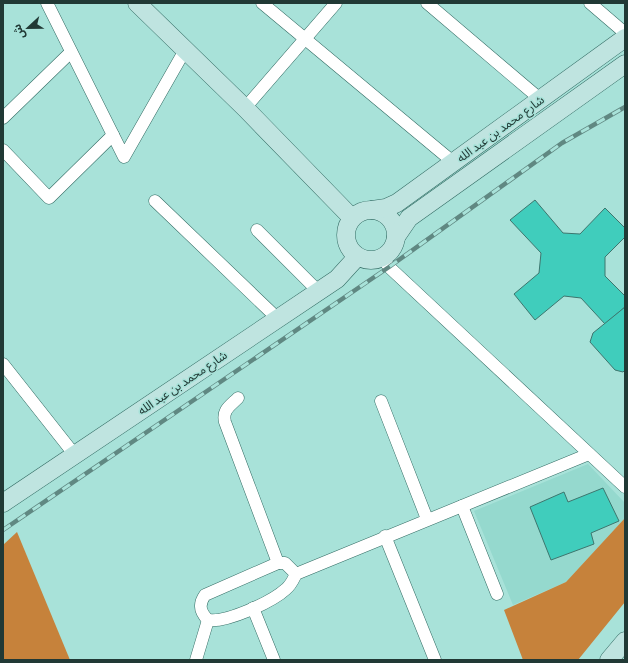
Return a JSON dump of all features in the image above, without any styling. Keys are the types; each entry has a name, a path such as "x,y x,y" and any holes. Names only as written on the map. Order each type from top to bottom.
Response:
{"street":[{"path":"47,3 124,157 186,50"},
{"path":"137,3 245,108 352,218"},
{"path":"262,3 453,162"},
{"path":"245,108 307,39 336,3"},
{"path":"427,3 540,99"},
{"path":"590,3 625,33"},
{"name":"شارع محمد بن عبد الله","path":"372,210 386,208 398,203 625,38"},
{"path":"3,118 71,52"},
{"name":"شارع محمد بن عبد الله","path":"396,237 409,218 625,64"},
{"path":"3,150 49,198 113,135"},
{"path":"155,201 277,318"},
{"path":"365,210 372,210 386,215 392,222 396,237 390,251 382,257 371,260 357,257 348,246 346,238 348,224 352,218 365,210"},
{"path":"257,230 318,291"},
{"name":"شارع محمد بن عبد الله","path":"3,503 337,279 357,257"},
{"path":"382,257 389,267 625,487"},
{"path":"3,364 74,454"},
{"path":"238,398 226,409 223,415 278,563"},
{"path":"381,401 427,520"},
{"path":"296,574 285,563 278,563 205,595 201,600 200,608 208,620 216,622 253,608 284,591 292,582 296,574 385,536 589,454"},
{"path":"462,506 497,594"},
{"path":"385,536 435,660"},
{"path":"253,608 274,660"},
{"path":"196,660 208,620"},
{"path":"609,660 625,641"}],"shaded area":[{"path":"588,464 625,503 625,518 566,582 513,605 474,511"},
{"path":"625,518 625,602 578,660 523,660 504,610 566,582"},
{"path":"17,532 70,660 3,660 3,545"}],"building":[{"path":"535,200 563,233 580,234 605,208 625,228 625,237 605,257 605,276 625,296 625,307 605,324 581,298 564,296 535,320 514,294 539,273 541,253 510,220"},
{"path":"625,307 625,370 623,372 615,370 590,342 593,333"},
{"path":"603,488 619,521 591,533 594,544 551,560 530,507 564,492 568,502"}],"railway":[{"path":"3,530 389,267 562,143 625,107"}]}
